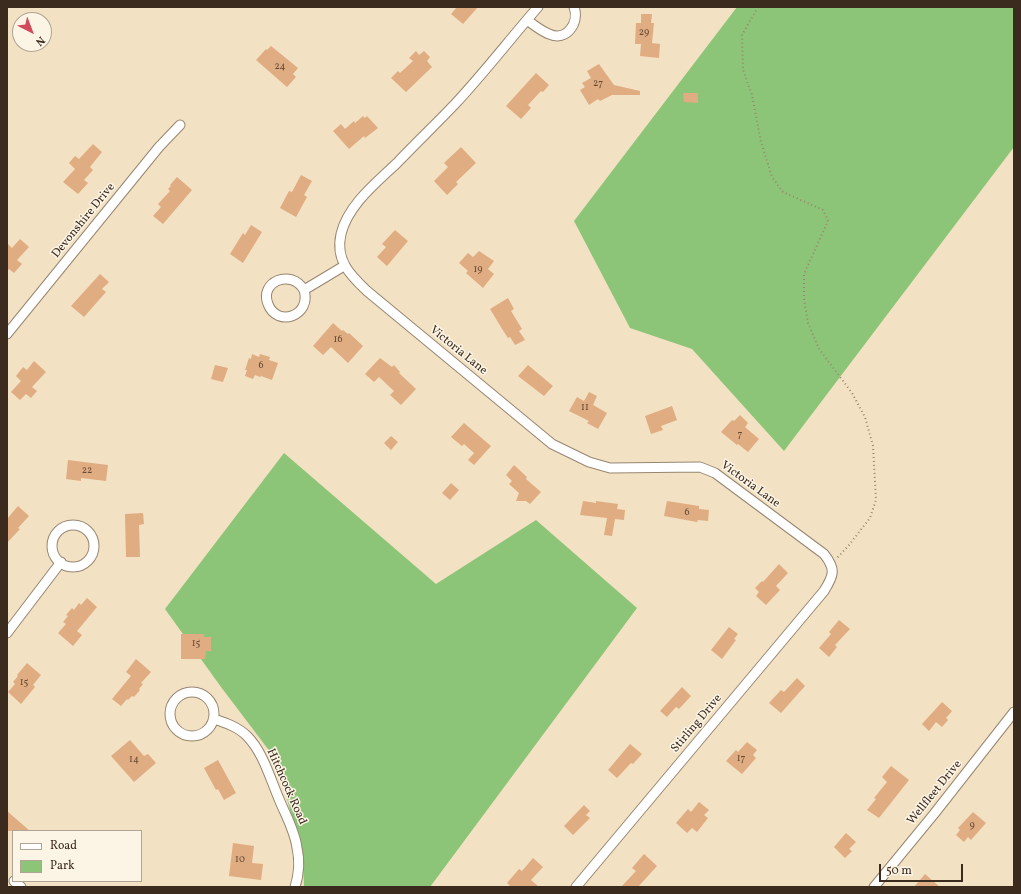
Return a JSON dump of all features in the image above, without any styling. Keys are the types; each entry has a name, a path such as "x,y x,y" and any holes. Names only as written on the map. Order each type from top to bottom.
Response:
{"street":[{"path":"304,290 344,266 340,246 341,235 343,227 354,208 369,190 455,104 538,7"},
{"path":"527,20 549,35 561,35 569,31 574,25 576,16 574,7"},
{"name":"Devonshire Drive","path":"7,334 159,148 180,125"},
{"name":"Victoria Lane","path":"344,266 367,291 552,444 589,462 610,468 700,467 715,473 824,554 832,564"},
{"path":"280,279 292,279 299,283 304,290 305,298 303,307 294,315 281,316 273,312 268,306 268,290 273,283 280,279"},
{"path":"69,526 78,526 86,529 93,541 94,550 87,562 78,566 70,566 61,562 55,556 53,548 56,535 61,529 69,526"},
{"path":"7,633 61,562"},
{"name":"Stirling Drive","path":"576,887 824,591 833,574 832,564"},
{"path":"188,693 198,693 207,697 210,701 214,710 214,719 207,731 198,736 189,736 180,733 174,726 170,718 171,708 173,703 180,696 188,693"},
{"name":"Wellfleet Drive","path":"874,887 934,814 1014,712"},
{"name":"Hitchcock Road","path":"214,719 240,730 247,736 258,751 292,830 297,847 299,864 295,887"}],"path":[{"path":"758,7 742,35 743,70 752,95 761,142 772,177 783,192 823,210 828,221 804,274 804,299 808,323 819,350 852,393 865,417 873,446 876,500 870,518 832,564"}],"green space":[{"path":"737,7 1014,7 1014,147 784,451 692,349 630,328 574,221"},
{"path":"284,453 436,584 536,520 637,608 430,887 304,887 303,859 277,761 165,609"}],"building":[{"path":"457,7 478,7 463,24 451,14"},
{"path":"641,14 652,14 651,23 654,23 652,43 660,44 659,58 640,56 641,44 635,44 636,23 641,23"},
{"path":"271,46 298,68 293,74 296,77 287,87 256,60 266,49 267,50"},
{"path":"416,51 419,55 424,51 430,57 427,61 432,67 406,92 391,78 398,71 400,73 413,61 409,58"},
{"path":"599,64 614,85 640,91 640,95 612,95 600,101 598,99 589,105 580,90 585,87 582,83 591,78 587,71"},
{"path":"536,73 549,85 528,105 531,108 521,119 506,106"},
{"path":"683,93 698,93 698,103 684,102"},
{"path":"363,116 365,118 367,116 378,128 365,138 364,136 349,149 333,131 341,124 345,129 354,121 355,123"},
{"path":"93,144 102,152 90,167 93,170 84,180 88,183 78,194 63,182 75,169 69,163 75,156 79,159"},
{"path":"461,147 476,163 456,182 458,184 447,195 434,181 448,167 444,163"},
{"path":"301,175 312,181 304,195 307,197 296,217 280,208 289,191 292,192"},
{"path":"177,177 192,190 163,224 153,216 161,207 158,204 170,191 168,189 171,186 170,185"},
{"path":"251,225 262,232 243,263 230,254 243,233 245,235"},
{"path":"395,230 408,241 387,266 377,257 386,247 382,244"},
{"path":"20,239 29,247 17,260 22,264 14,273 9,269 7,271 7,243 12,248"},
{"path":"479,251 494,261 488,269 494,274 483,288 466,273 468,271 459,263 468,253 473,257"},
{"path":"100,274 109,282 102,289 106,292 84,317 71,306"},
{"path":"508,298 514,309 511,311 522,329 519,331 525,340 515,345 510,337 508,338 490,309"},
{"path":"333,323 342,331 343,330 348,334 349,333 363,346 348,363 331,347 323,355 313,346"},
{"path":"252,354 259,357 260,354 270,357 269,360 278,363 272,380 255,375 253,379 245,376 247,370 245,370"},
{"path":"380,358 392,367 394,365 400,372 399,373 416,389 401,405 390,395 394,391 379,377 374,382 365,374"},
{"path":"34,361 46,372 32,387 37,391 31,398 26,394 20,400 11,392 21,381 16,376 23,367 27,370"},
{"path":"215,365 228,368 223,382 211,379"},
{"path":"528,365 553,386 544,396 518,376"},
{"path":"589,392 597,396 593,405 607,413 598,429 587,423 589,421 569,411 577,397 584,401"},
{"path":"672,406 677,420 661,426 663,430 651,434 645,416"},
{"path":"740,415 748,423 745,427 759,439 748,452 721,432 732,420 734,421"},
{"path":"464,423 491,446 474,465 468,460 474,453 464,444 462,446 451,437"},
{"path":"391,436 398,442 391,450 384,443"},
{"path":"68,460 108,465 106,481 81,478 81,481 66,479"},
{"path":"514,465 527,477 526,479 541,492 530,504 526,501 516,501 519,493 509,484 512,481 506,475"},
{"path":"451,483 459,490 450,500 442,493"},
{"path":"583,501 618,504 617,509 625,510 624,520 615,519 612,536 604,535 607,518 580,515"},
{"path":"667,501 699,506 699,509 709,510 708,521 698,520 697,522 664,516"},
{"path":"18,506 29,516 18,528 20,529 7,543 7,519"},
{"path":"143,513 144,524 139,525 140,557 126,557 125,514"},
{"path":"779,564 788,573 776,586 780,590 766,605 756,596 759,592 755,588 762,581 763,582"},
{"path":"87,598 97,607 77,631 82,635 73,646 58,633 66,624 63,622 68,616 66,615 72,608 74,610 79,603 81,605"},
{"path":"839,620 850,629 835,645 837,647 829,657 819,648 831,634 829,632"},
{"path":"729,627 738,634 734,639 736,640 722,659 711,650"},
{"path":"181,634 204,634 204,637 211,637 211,651 206,651 205,659 181,659"},
{"path":"136,659 151,672 141,683 143,684 139,689 140,690 134,697 132,696 128,700 127,699 121,706 112,699 131,676 126,672"},
{"path":"27,663 41,675 33,685 35,687 21,704 8,692 15,684 13,682 18,676 17,675"},
{"path":"797,678 805,686 781,713 769,703 781,690 784,692"},
{"path":"682,687 691,696 679,709 676,707 667,717 660,711"},
{"path":"942,702 952,711 946,718 948,720 942,727 936,722 929,731 922,724"},
{"path":"130,740 144,756 148,754 156,763 134,782 111,756"},
{"path":"747,742 757,750 753,755 756,758 742,774 726,761 736,750 738,752"},
{"path":"630,744 642,754 617,778 608,770"},
{"path":"218,760 236,793 224,800 218,789 216,790 204,768"},
{"path":"891,766 909,780 879,818 867,810 876,799 874,798 887,782 882,777"},
{"path":"699,802 709,810 704,815 708,818 697,832 692,828 687,833 676,823 688,809 691,812"},
{"path":"584,805 590,811 586,815 590,818 573,835 564,826"},
{"path":"7,811 29,830 12,830 7,831"},
{"path":"973,812 986,823 971,840 968,837 964,842 956,835 960,830 958,828"},
{"path":"846,833 856,842 849,849 852,851 845,858 834,847"},
{"path":"233,843 254,846 252,863 263,864 261,880 229,876"},
{"path":"644,854 657,866 638,887 621,887 636,871 632,868"},
{"path":"533,858 543,867 531,880 539,887 511,887 507,883 519,869 522,871"},
{"path":"925,874 940,887 914,887"}]}
